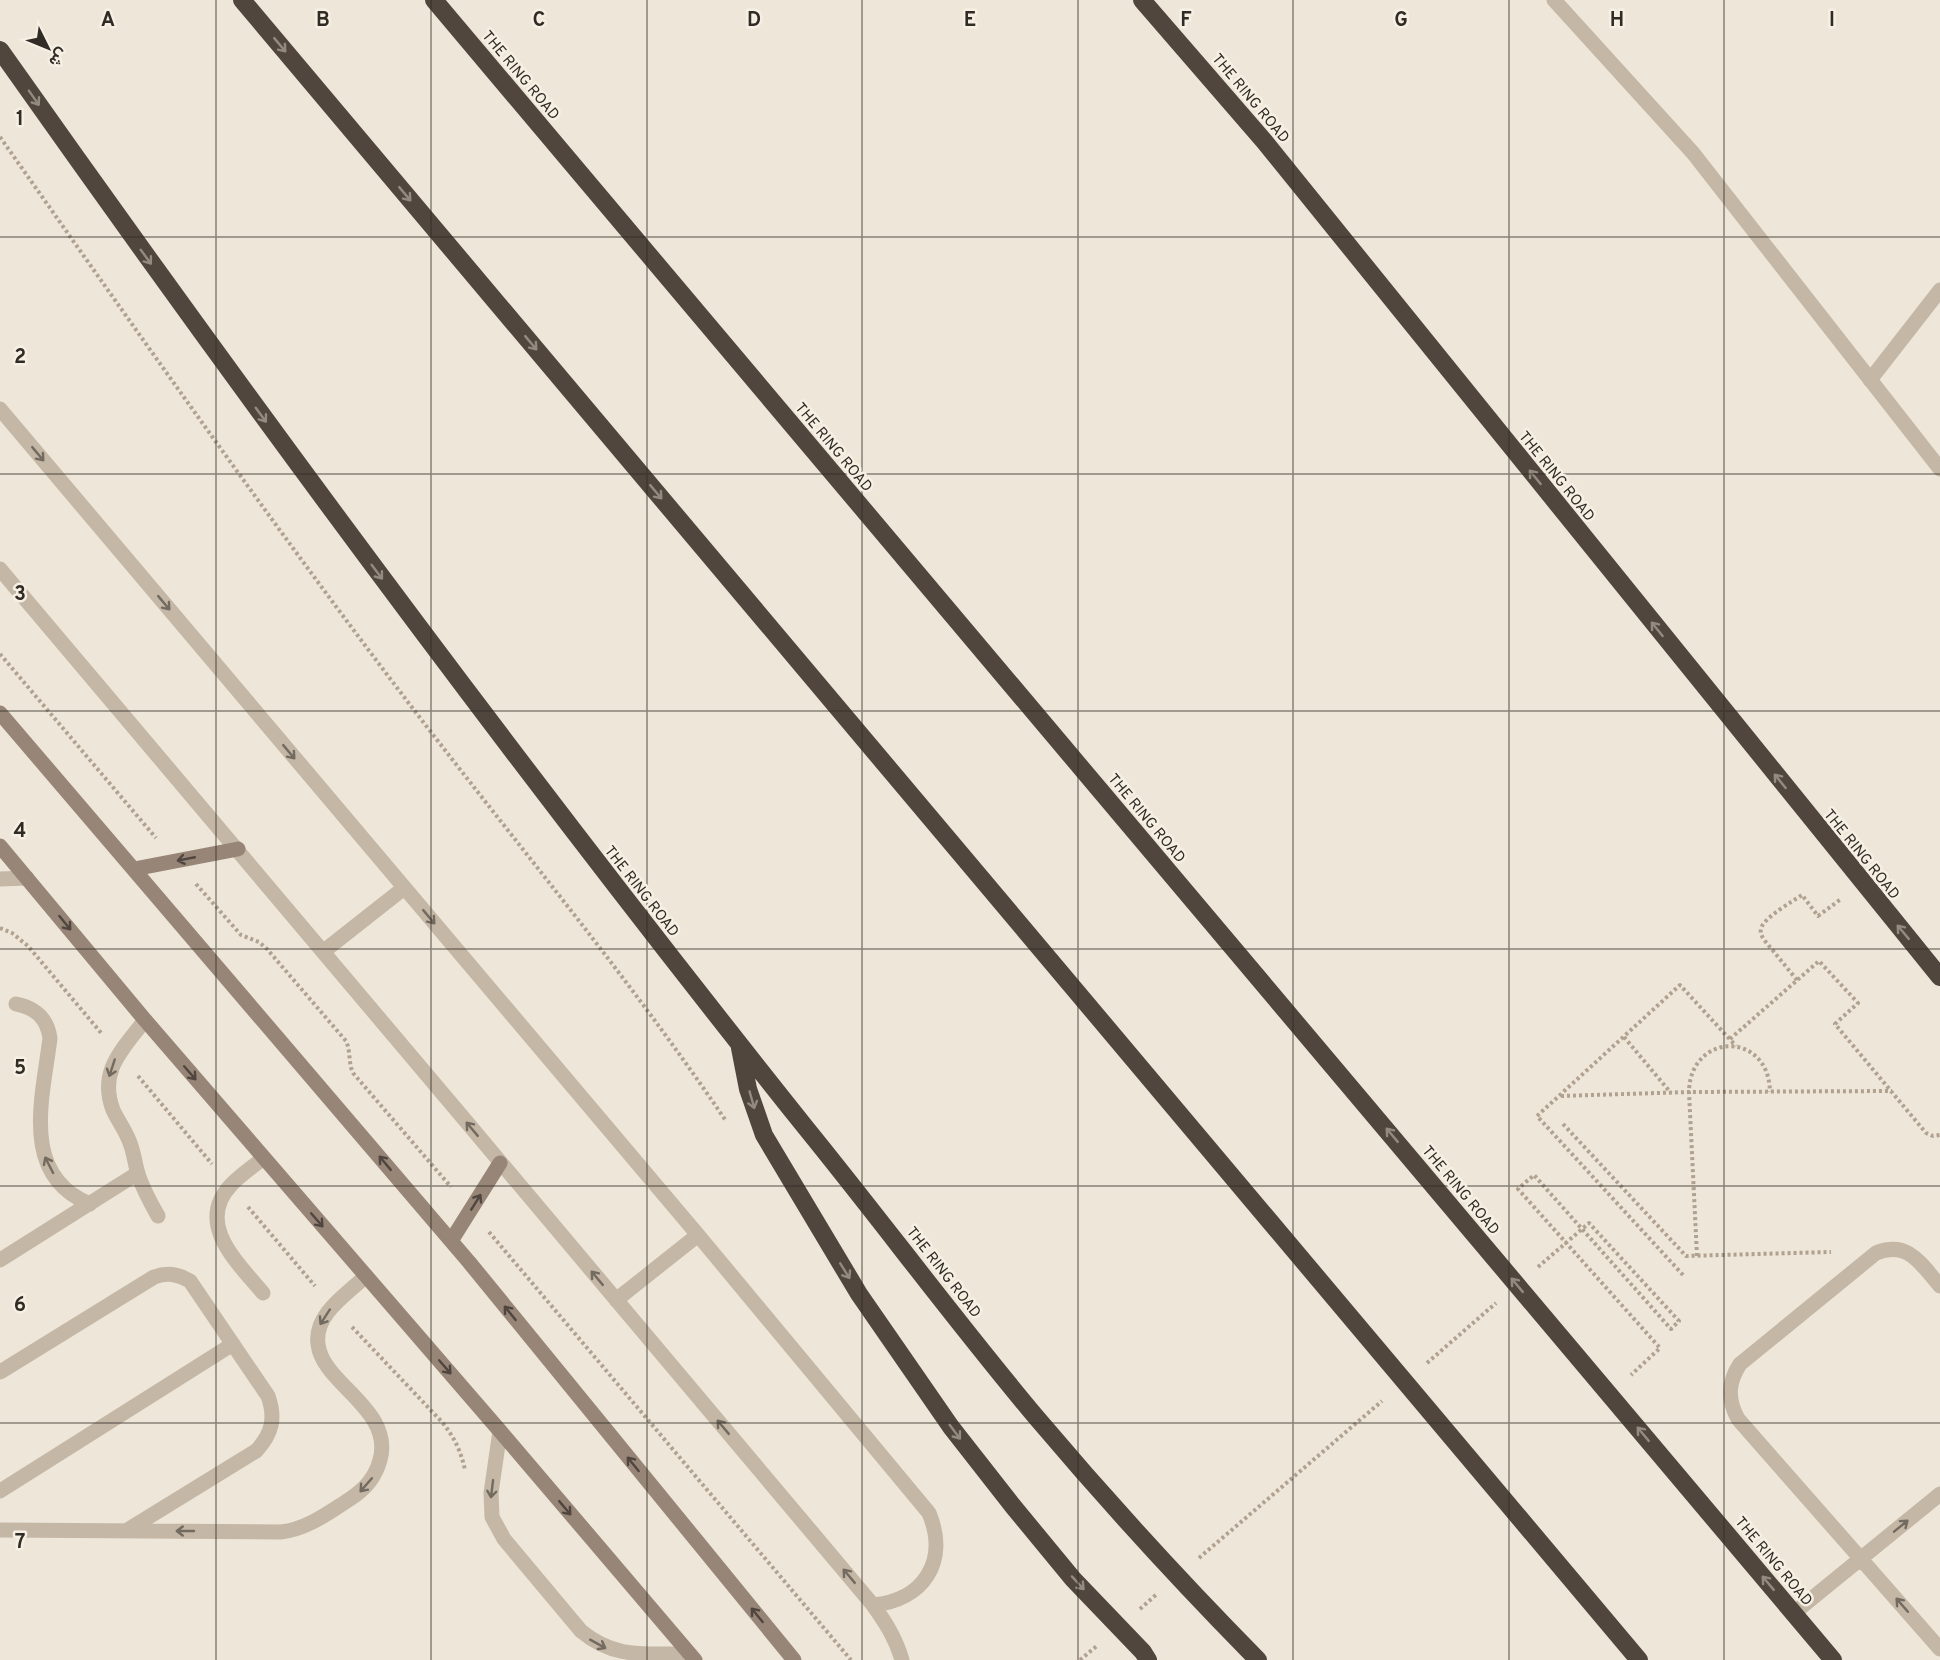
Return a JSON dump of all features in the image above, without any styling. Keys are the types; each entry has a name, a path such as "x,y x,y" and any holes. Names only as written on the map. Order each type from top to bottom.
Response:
{"highway":[{"path":"242,0 1639,1660"},
{"name":"THE RING ROAD","path":"434,0 1833,1660"},
{"name":"THE RING ROAD","path":"1142,0 1264,141 1940,977"},
{"name":"THE RING ROAD","path":"0,50 140,249 307,479 497,733 739,1043 1035,1416 1119,1513 1258,1660"},
{"path":"739,1043 748,1089 764,1135 816,1225 866,1303 951,1427 1012,1505 1073,1579 1148,1660"}],"street":[{"path":"1554,0 1693,153 1940,469"},
{"path":"1870,380 1940,291"},
{"path":"0,409 930,1513 936,1528 937,1544 928,1576 904,1598 889,1604 873,1605"},
{"path":"0,569 873,1605 897,1642 902,1660"},
{"path":"0,713 451,1241 794,1660"},
{"path":"0,846 145,1020 692,1657"},
{"path":"134,869 238,849"},
{"path":"0,879 27,878"},
{"path":"324,951 404,888"},
{"path":"16,1004 36,1011 49,1028 50,1038 39,1132 48,1166 60,1183 76,1198 90,1204"},
{"path":"145,1020 114,1061 108,1088 114,1113 130,1141 146,1195 158,1216"},
{"path":"263,1158 230,1185 219,1207 217,1221 219,1236 226,1249 263,1293"},
{"path":"451,1241 500,1163"},
{"path":"0,1260 138,1173"},
{"path":"616,1300 698,1235"},
{"path":"1940,1286 1916,1257 1906,1251 1886,1249 1876,1253 1740,1364 1730,1384 1732,1408 1738,1419 1940,1649"},
{"path":"0,1372 163,1274 172,1273 190,1281 268,1396 272,1407 272,1428 266,1441 256,1450 126,1531"},
{"path":"0,1530 281,1532 312,1523 361,1491 378,1468 381,1440 370,1414 321,1356 318,1329 325,1315 366,1276"},
{"path":"0,1491 233,1344"},
{"path":"500,1431 491,1493 492,1518 504,1539 580,1631 594,1643 609,1650 692,1657"},
{"path":"1794,1613 1940,1494"}],"path":[{"path":"0,137 309,570 414,710 641,1001 729,1125"},
{"path":"0,654 175,861 241,935 259,942 267,949 346,1041 349,1048 349,1065 353,1073 851,1660"},
{"path":"1797,980 1763,938 1761,930 1764,923 1802,895 1818,916 1862,883"},
{"path":"1730,1039 1819,961 1858,1003 1835,1024 1926,1133 1933,1136 1940,1135"},
{"path":"1683,1275 1537,1116 1680,985 1736,1046 1755,1054 1763,1062 1768,1071 1770,1092"},
{"path":"1624,1036 1672,1093"},
{"path":"1697,1256 1689,1092 1692,1071 1697,1062 1714,1049 1736,1046"},
{"path":"1560,1096 1689,1092 1892,1091"},
{"path":"1563,1124 1686,1257 1836,1252 1854,1269"},
{"path":"1534,1270 1589,1223 1679,1321 1671,1329 1534,1175 1518,1189 1660,1348 1610,1394"},
{"path":"230,1185 333,1307 442,1422 461,1453 466,1473"},
{"path":"1425,1364 1498,1301"},
{"path":"1198,1559 1389,1395"},
{"path":"1135,1613 1162,1590"},
{"path":"1080,1660 1097,1643 1102,1651"}]}
